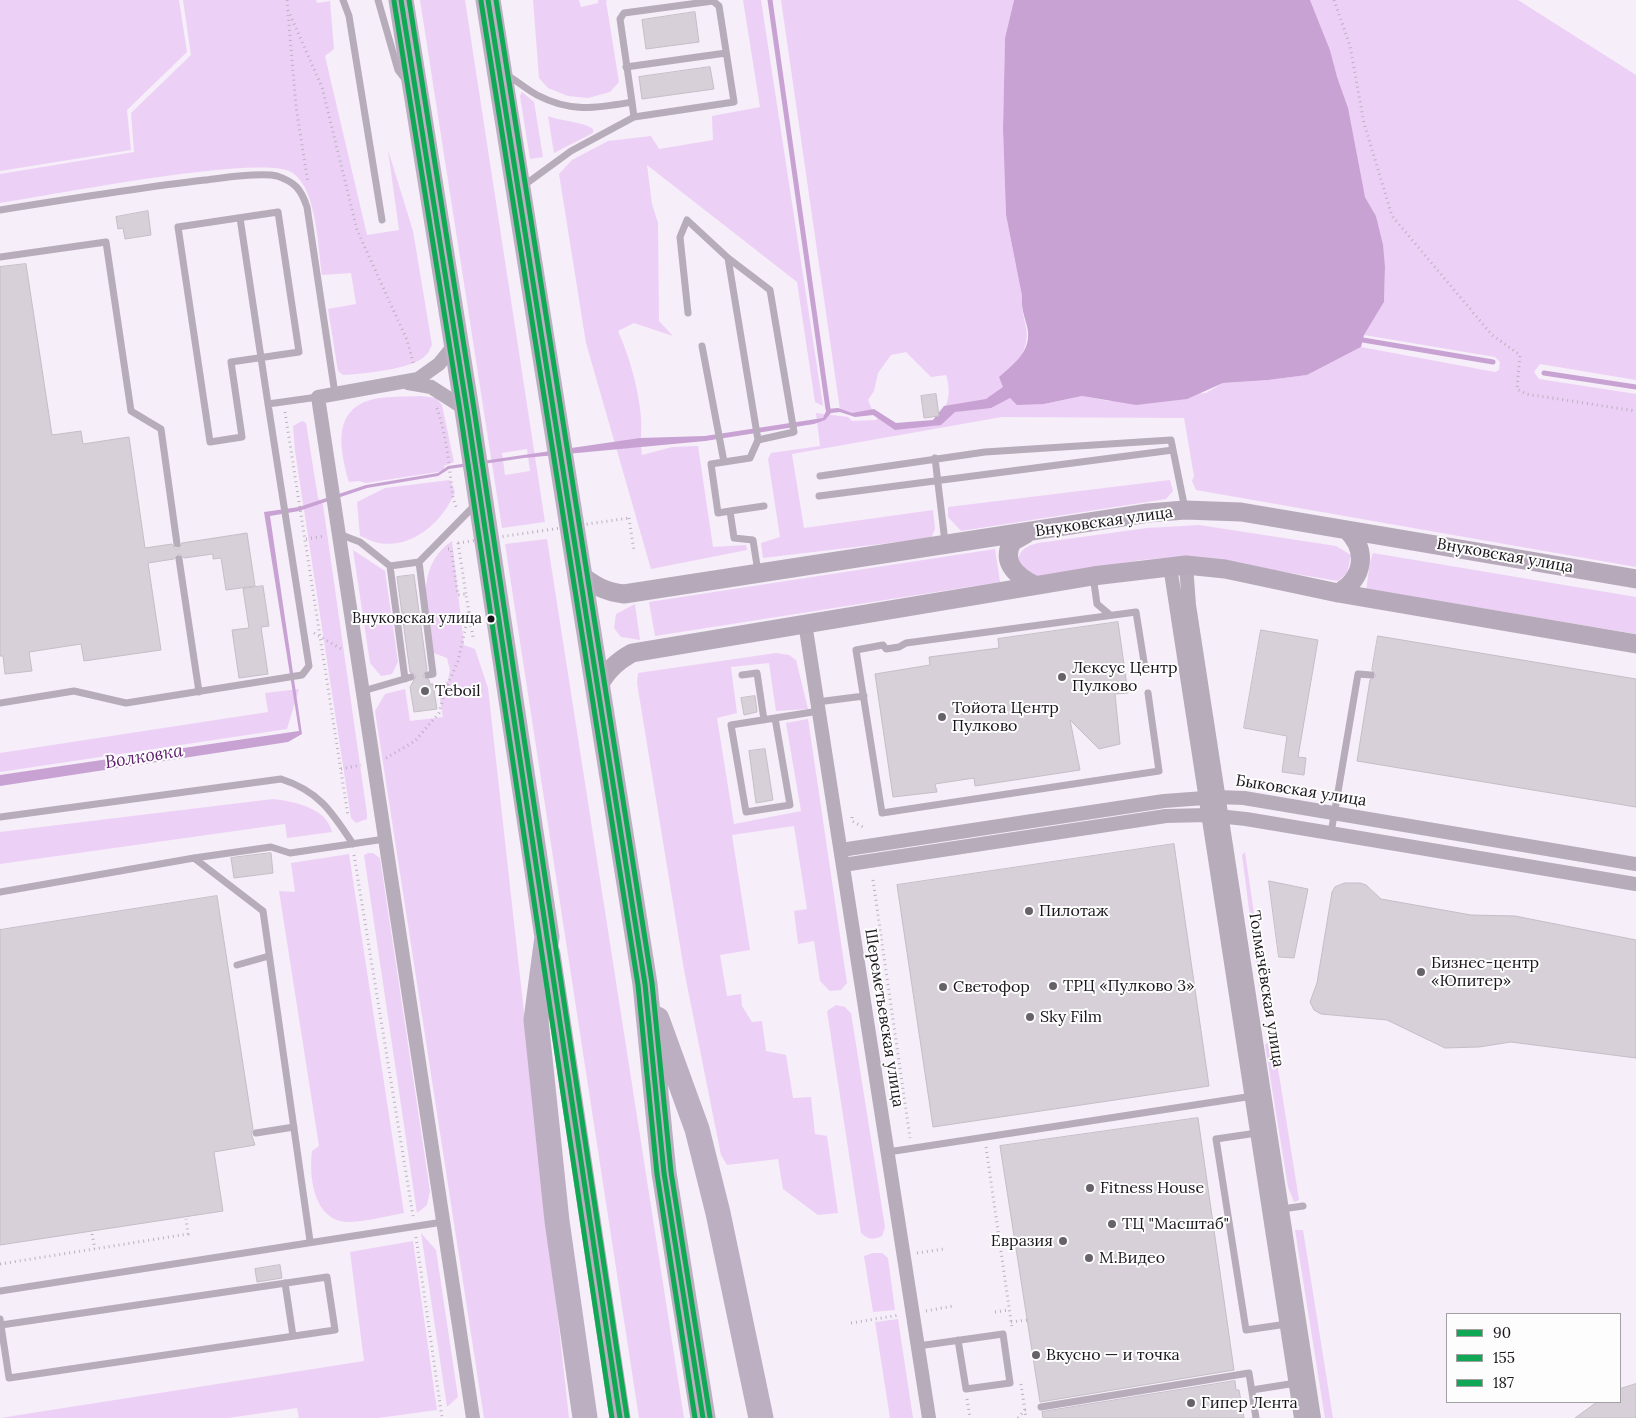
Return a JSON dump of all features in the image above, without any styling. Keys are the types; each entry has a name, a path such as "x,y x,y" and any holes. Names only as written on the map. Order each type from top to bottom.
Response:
{"highway":[{"path":"401,0 414,91 467,410 547,937 536,1020 557,1221 585,1418"},
{"path":"489,2 578,573 645,984 664,1173 703,1418"},
{"path":"645,984 697,1129 718,1212 759,1410"}],"main road":[{"path":"547,937 620,1418"}],"street":[{"path":"414,382 439,364 456,344"},
{"path":"467,410 431,387 414,382 318,397 473,1418"},
{"name":"Внуковская улица","path":"578,573 594,585 609,592 624,594 1029,533 1148,513 1185,510 1241,512 1636,579"},
{"path":"1338,593 1348,587 1355,579 1362,558 1355,538 1347,530"},
{"path":"1029,533 1012,542 1008,558 1017,575 1034,585"},
{"path":"598,687 608,671 617,662 632,653 1034,585 1178,566 1225,569 1338,593 1636,644"},
{"name":"Толмачёвская улица","path":"1178,566 1247,1027 1258,1095 1282,1209 1314,1418"},
{"name":"Шереметьевская улица","path":"805,623 929,1418"},
{"name":"Быковская улица","path":"841,850 1164,801 1212,797 1244,798 1636,864"},
{"path":"843,865 1166,816 1215,815 1636,884"},
{"name":"Толмачёвская улица","path":"1258,1095 1257,1133 1301,1418"}],"lane":[{"path":"343,0 349,16 382,220"},
{"path":"378,0 398,70 414,91"},
{"path":"518,189 571,151 634,117 734,102 719,6 713,2 624,13 620,18 634,117"},
{"path":"626,67 726,53"},
{"path":"500,71 537,95 566,106 591,109 632,102"},
{"path":"0,210 167,184 229,177 275,176 296,184 302,191 307,207 335,394"},
{"path":"278,212 298,352 231,362 242,438 210,442 178,227 240,218 278,212"},
{"path":"0,703 74,691 126,703 302,675 309,666 240,218"},
{"path":"688,313 680,237 687,220 728,258 770,290 794,432 758,440"},
{"path":"0,257 106,242 131,411 161,429 177,544"},
{"path":"728,258 758,440 750,458 711,464 718,513 764,506"},
{"path":"702,346 724,462"},
{"path":"268,404 318,397"},
{"path":"820,476 985,452 1172,440 1185,510"},
{"path":"819,496 937,479 1173,450"},
{"path":"935,458 945,545"},
{"path":"390,566 419,562 462,521 480,499"},
{"path":"730,511 734,538 753,540 758,573"},
{"path":"339,534 360,542 390,566 408,678 363,691"},
{"path":"179,559 199,692"},
{"path":"419,562 433,674 428,675"},
{"path":"1093,576 1098,604 1109,614"},
{"path":"1144,662 1136,612 1109,614 906,643 900,648 886,649 883,645 856,650 882,813 1159,771 1148,693"},
{"path":"742,675 757,673 764,720"},
{"path":"1331,833 1358,674 1371,675"},
{"path":"775,718 790,805 746,812 731,725 775,718 864,696"},
{"path":"0,817 281,779 300,784 315,795 332,811 352,844"},
{"path":"0,892 194,858 271,848 290,853 385,838"},
{"path":"194,858 263,911 310,1241"},
{"path":"237,965 269,956"},
{"path":"888,1152 1258,1095"},
{"path":"256,1133 294,1127"},
{"path":"1257,1133 1216,1140 1246,1330 1286,1324"},
{"path":"1282,1209 1303,1206"},
{"path":"0,1291 310,1241 443,1222"},
{"path":"327,1277 335,1330 9,1378 1,1322 285,1283 327,1277"},
{"path":"285,1283 293,1336"},
{"path":"918,1346 958,1340 1003,1334 1010,1383 966,1389 958,1340"},
{"path":"1041,1407 1249,1373 1256,1418"},
{"path":"1252,1390 1296,1382"}],"path":[{"path":"287,0 296,107 308,178 307,207"},
{"path":"1334,0 1350,46 1364,123 1392,216 1492,335 1520,355 1517,389 1526,394 1636,411"},
{"path":"288,10 322,87 331,116 357,230 407,340 414,382 437,407 443,425 451,477 451,494 462,521 460,531 450,538 451,548 458,594 466,594"},
{"path":"284,402 322,638 352,844 415,1226 442,1418"},
{"path":"473,637 458,543 629,518 634,551"},
{"path":"306,539 339,534"},
{"path":"430,551 451,548"},
{"path":"341,769 374,762 393,755 415,741 439,713 445,691 458,661 469,612"},
{"path":"303,627 358,660"},
{"path":"852,821 865,828"},
{"path":"873,880 911,1148"},
{"path":"985,1137 1013,1332"},
{"path":"0,1264 188,1234 186,1219"},
{"path":"92,1234 95,1249"},
{"path":"904,1254 944,1249"},
{"path":"995,1312 1010,1310"},
{"path":"851,1323 901,1315"},
{"path":"1011,1322 1027,1320"},
{"path":"1020,1380 1026,1418"},
{"path":"966,1389 970,1418"},
{"path":"1018,1418 1025,1410 1041,1407"}],"shaded area":[{"path":"0,0 179,0 187,52 127,110 131,150 0,171"},
{"path":"183,0 316,0 317,3 330,1 334,49 325,56 367,235 399,230 388,150 413,231 432,345 427,354 420,360 400,367 374,372 343,375 338,371 328,309 356,304 351,273 322,275 315,219 311,204 300,180 291,172 272,168 239,168 198,172 105,185 0,203 0,174 134,152 131,113 191,55"},
{"path":"420,0 465,0 545,522 502,528","holes":["527,449 530,471 505,475 502,453"]},
{"path":"533,0 579,0 581,7 598,3 598,0 608,0 606,1 619,82 610,92 588,98 568,96 548,88 539,78"},
{"path":"743,0 761,0 823,406 815,402 797,282 647,165 652,204 658,223 659,321 673,336 634,323 618,331 636,384 641,417 642,455 672,447 698,446 713,547 746,545 747,550 651,569 586,343 559,174 572,160 608,141 651,136 659,149 713,140 712,116 760,107"},
{"path":"781,0 1014,0 1005,38 1003,129 1006,215 1022,296 1027,333 1020,359 1044,404 1082,396 1109,401 1206,393 1223,383 1307,375 1361,347 1495,372 1499,370 1500,362 1495,357 1364,335 1384,302 1385,267 1376,216 1365,197 1330,50 1310,0 1518,0 1636,75 1636,380 1540,364 1534,372 1539,379 1636,394 1636,567 1196,490 1192,481 1194,476 1184,418 1002,417 792,454 804,528 933,510 935,529 931,538 763,558 761,543 780,537 768,459 771,453 820,446 816,413 848,417 852,421 876,420 880,416 895,427 935,423 946,406 949,394 946,375 931,377 906,352 891,355 878,373 874,391 868,400 873,412 852,415 840,410"},
{"path":"522,92 534,102 543,157 530,159 520,96"},
{"path":"548,116 584,125 593,129 593,133 554,153"},
{"path":"421,396 436,398 442,405 454,462 444,466 444,471 366,483 359,481 349,482 343,457 342,432 345,421 351,412 360,404 374,399"},
{"path":"302,421 306,423 318,498 323,505 367,814 367,819 356,823 351,818 295,451 293,426"},
{"path":"450,480 455,492 450,503 425,531 403,542 391,544 376,542 360,536 357,502 385,488"},
{"path":"1170,480 1173,491 1166,499 961,531 948,517 948,507"},
{"path":"1199,525 1336,546 1351,555 1347,573 1338,581 1189,556 1141,560 1035,578 1017,563 1019,555 1024,549 1038,543 1147,528"},
{"path":"547,539 684,1418 639,1418 505,544"},
{"path":"452,541 464,645 475,649 488,688 569,1418 484,1418 375,711 385,694 405,689 410,721 443,717 438,687 448,681 450,670 447,658 431,652 426,592 432,564 440,552"},
{"path":"995,549 1000,582 655,636 649,602"},
{"path":"353,550 385,571 398,662 392,674 381,676 370,663"},
{"path":"1373,553 1636,597 1636,634 1367,589"},
{"path":"635,604 640,640 621,637 614,628 616,614"},
{"path":"776,653 789,655 796,660 808,709 776,711 769,663 731,667 737,713 717,718 734,824 801,811 786,723 808,719 847,983 841,990 830,991 820,981 814,941 798,944 794,911 807,909 794,826 732,835 750,950 720,955 727,996 741,994 742,1006 752,1022 762,1021 766,1051 786,1055 793,1098 811,1097 815,1134 827,1136 838,1213 818,1215 783,1189 778,1159 727,1165 721,1155 684,970 637,683 638,673"},
{"path":"299,689 287,729 0,772 0,753 268,712 265,693"},
{"path":"273,799 308,807 323,817 329,824 332,832 287,838 285,824 0,864 0,832"},
{"path":"1245,852 1268,1009 1262,1010 1242,855"},
{"path":"373,853 380,858 430,1191 427,1205 417,1213 364,855"},
{"path":"349,854 404,1213 354,1222 336,1219 327,1214 320,1205 313,1184 311,1172 312,1151 319,1146 279,891 295,892 291,863"},
{"path":"836,1005 845,1007 851,1013 885,1227 882,1236 873,1239 861,1233 827,1011"},
{"path":"1273,1037 1299,1200 1294,1202 1288,1187 1265,1045"},
{"path":"1295,1230 1303,1230 1333,1418 1325,1418"},
{"path":"421,1233 436,1250 458,1397 447,1407"},
{"path":"413,1241 437,1410 378,1418 299,1418 297,1408 228,1418 0,1418 364,1361 350,1252"},
{"path":"882,1253 888,1258 895,1310 873,1312 864,1256"},
{"path":"898,1319 913,1418 890,1418 875,1322"}],"water":[{"name":"Волковка","path":"1014,0 1310,0 1330,50 1348,108 1365,197 1376,216 1383,245 1385,267 1384,302 1364,335 1361,347 1307,375 1223,383 1187,399 1136,405 1082,396 1044,404 1017,405 1010,398 991,408 955,412 941,425 895,430 873,415 855,417 840,412 831,413 825,420 814,424 705,441 524,458 449,469 438,476 367,488 299,511 270,516 302,734 288,742 0,786 0,775 299,731 264,512 299,507 366,485 438,473 448,466 640,438 705,436 823,418 827,409 838,408 852,413 874,409 896,423 933,420 944,406 986,399 1003,387 999,377 1021,355 1025,349 1028,335 1006,215 1003,129 1005,38"}],"building":[{"path":"695,12 699,42 646,49 642,20"},
{"path":"710,67 714,89 642,99 639,77"},
{"path":"148,211 151,235 125,239 123,228 118,229 116,217"},
{"path":"26,264 52,435 81,431 83,444 129,437 145,548 172,544 175,549 178,549 182,543 247,533 255,586 226,590 221,558 213,559 213,554 184,558 179,554 174,559 148,563 161,650 84,661 81,644 29,652 32,671 5,674 3,656 0,656 0,267"},
{"path":"936,394 939,416 924,418 921,396"},
{"path":"414,575 427,670 423,676 429,680 430,684 433,684 437,709 414,712 410,687 416,676 410,672 397,577"},
{"path":"263,586 269,626 261,627 268,674 239,678 232,630 249,628 243,589"},
{"path":"1118,622 1128,693 1115,694 1120,744 1099,749 1070,720 1080,770 975,786 974,778 935,784 937,792 893,797 875,674 930,665 929,657 999,648 998,639"},
{"path":"1261,630 1318,640 1298,757 1306,758 1304,775 1282,772 1287,736 1244,728"},
{"path":"1378,636 1636,679 1636,807 1357,761 1370,680 1376,676 1372,670"},
{"path":"755,696 757,712 744,715 741,698"},
{"path":"765,749 773,800 756,803 749,751"},
{"name":"ТРЦ «Пулково 3»","path":"1174,844 1209,1086 933,1127 897,885"},
{"path":"271,853 273,873 234,878 231,858"},
{"path":"1269,881 1308,889 1294,958 1279,957"},
{"name":"Бизнес-центр «Юпитер»","path":"1345,883 1366,885 1381,899 1471,915 1515,916 1636,940 1636,1058 1511,1042 1479,1047 1445,1048 1387,1020 1321,1014 1314,1010 1310,1002 1317,983 1332,892 1335,887"},
{"path":"217,896 253,1129 251,1133 255,1145 214,1152 223,1211 0,1245 0,930"},
{"name":"ТЦ \"Масштаб\"","path":"1198,1118 1234,1370 1040,1402 1000,1146"},
{"path":"280,1265 282,1278 257,1282 255,1269"},
{"name":"Гипер Лента","path":"1235,1381 1236,1390 1239,1390 1244,1418 1043,1418 1042,1412"},
{"path":"1636,1384 1636,1418 1575,1418 1596,1403 1621,1403 1621,1389"}],"waterway":[{"path":"770,0 828,409"},
{"path":"1363,340 1493,362"},
{"path":"1544,373 1636,387"}],"transit line":[{"name":"90","path":"401,0 467,410 620,1418"},
{"name":"187","path":"409,0 474,409 627,1417"},
{"name":"90","path":"488,0 645,984 664,1173 703,1418"},
{"name":"187","path":"496,0 652,983 671,1172 710,1417"},
{"name":"155","path":"394,1 460,411 612,1418"},
{"name":"155","path":"481,1 638,985 657,1174 695,1418"}],"place":[{"name":"Внуковская улица","path":"491,619"},
{"name":"Лексус Центр Пулково","path":"1062,677"},
{"name":"Teboil","path":"425,691"},
{"name":"Тойота Центр Пулково","path":"942,717"},
{"name":"Пилотаж","path":"1029,911"},
{"name":"Бизнес-центр «Юпитер»","path":"1421,972"},
{"name":"ТРЦ «Пулково 3»","path":"1053,986"},
{"name":"Светофор","path":"943,987"},
{"name":"Sky Film","path":"1030,1017"},
{"name":"Fitness House","path":"1090,1188"},
{"name":"ТЦ \"Масштаб\"","path":"1112,1224"},
{"name":"Евразия","path":"1063,1241"},
{"name":"М.Видео","path":"1089,1258"},
{"name":"Вкусно — и точка","path":"1036,1355"},
{"name":"Гипер Лента","path":"1191,1403"}]}
